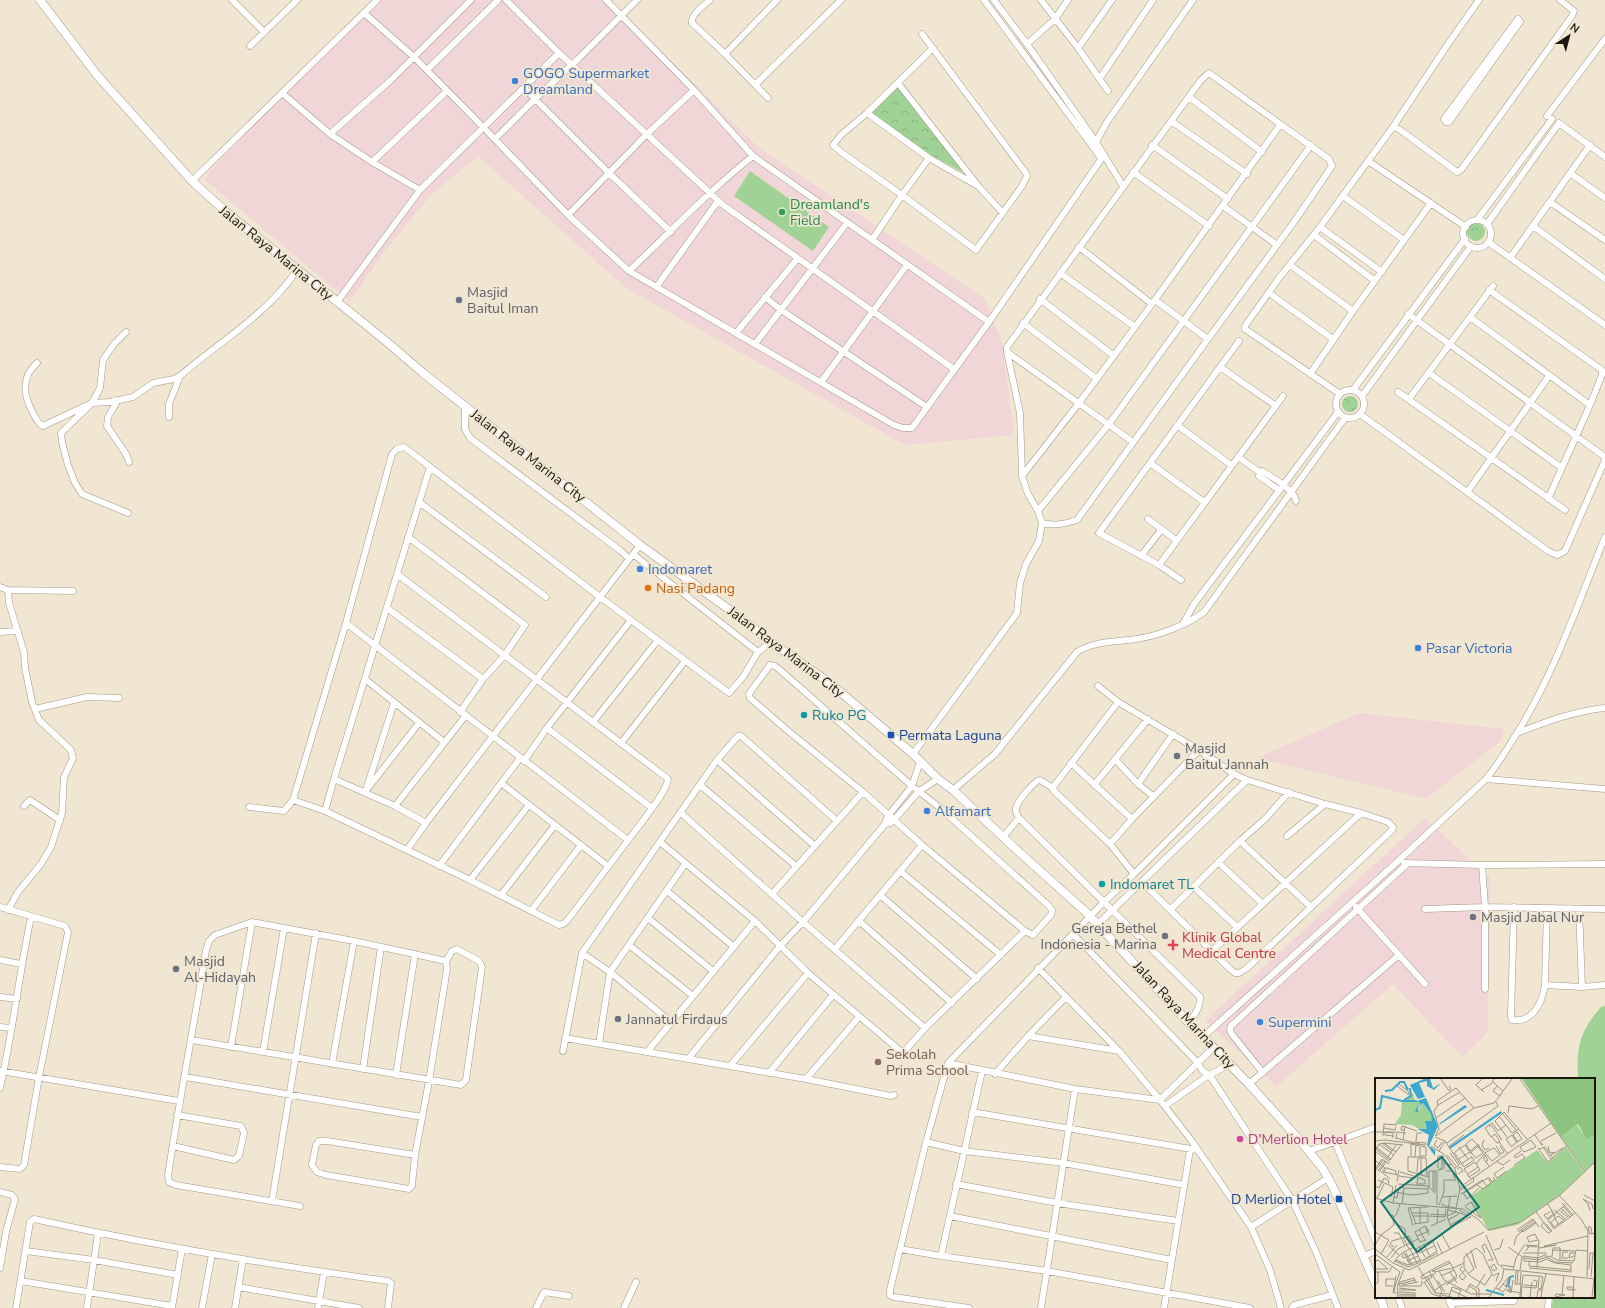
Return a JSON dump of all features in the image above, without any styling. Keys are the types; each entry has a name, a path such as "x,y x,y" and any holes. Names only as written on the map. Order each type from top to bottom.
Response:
{"main road":[{"name":"Jalan Raya Marina City","path":"40,0 98,75 192,181 225,211 465,406 640,545 771,642 830,683 913,754 938,779 953,790 1090,916 1189,1023 1249,1084 1309,1151 1333,1187 1375,1283"},
{"path":"1380,1298 1384,1308"}],"street":[{"path":"232,0 264,32"},
{"path":"192,181 377,0"},
{"path":"330,134 414,57 471,0"},
{"path":"426,70 498,0"},
{"path":"506,0 559,53 718,201 954,369"},
{"path":"606,0 694,90 753,156 989,322"},
{"path":"495,139 535,98 637,0"},
{"path":"710,0 695,14 692,18 692,23 768,98"},
{"path":"725,54 777,0"},
{"path":"984,0 1103,157 1123,186"},
{"path":"994,0 1096,142 1103,157"},
{"path":"1041,0 1108,90"},
{"path":"1027,44 1055,19 1068,0"},
{"path":"1078,48 1112,0"},
{"path":"1100,78 1153,0"},
{"path":"1096,142 1107,122 1193,0"},
{"path":"1340,394 1245,329 1246,324 1320,227 1393,127 1479,0"},
{"path":"1393,127 1399,129 1457,172 1461,170 1572,16 1574,11 1560,0"},
{"path":"250,46 294,1"},
{"path":"755,85 837,1"},
{"path":"364,13 414,57 568,215 629,271 894,425 903,428 912,428 927,408 989,322 1103,157"},
{"path":"1519,19 1520,22 1485,71 1448,122 1445,122 1444,119 1516,20 1519,19"},
{"path":"922,34 933,48 1026,173 1027,176 976,250 833,145 841,135 867,113 933,48"},
{"path":"1477,220 1487,224 1491,234 1488,242 1480,248 1471,246 1465,239 1464,235 1466,226 1477,220 1605,39"},
{"path":"337,302 420,190 559,53"},
{"path":"913,754 1017,613 1020,584 1026,564 1039,541 1042,523 1038,511 1028,494 1022,476 1020,414 1006,352 1007,347 1152,145 1201,80 1208,73 1280,125 1311,145 1329,159 1332,166 1277,245 1077,520 1062,525 1053,526 1042,523"},
{"path":"898,83 979,187 1002,212"},
{"path":"524,88 609,173 671,232"},
{"path":"568,215 647,134 694,90"},
{"path":"372,162 447,91"},
{"path":"282,93 330,134 372,162 420,190"},
{"path":"1189,97 1262,152"},
{"path":"867,113 929,158 979,187"},
{"path":"1171,121 1246,174"},
{"path":"1487,224 1559,123 1605,157"},
{"path":"1022,476 1079,403 1154,302 1280,125"},
{"path":"1152,145 1228,199"},
{"path":"1038,511 1109,424 1311,145"},
{"path":"1510,258 1590,145"},
{"path":"629,271 671,232 709,192 753,156"},
{"path":"872,240 929,158"},
{"path":"1368,161 1466,226"},
{"path":"1133,172 1209,226"},
{"path":"1570,173 1605,198"},
{"path":"1343,196 1404,240"},
{"path":"656,286 718,201"},
{"path":"1550,202 1605,240"},
{"path":"1310,374 1353,310 1431,203"},
{"path":"1223,206 1277,245"},
{"path":"755,344 847,223"},
{"path":"1533,226 1605,279"},
{"path":"1320,227 1382,272"},
{"path":"1314,235 1375,281"},
{"path":"1352,390 1465,239"},
{"path":"1488,242 1605,325"},
{"path":"1362,396 1471,246"},
{"path":"1079,247 1154,302 1208,338"},
{"path":"736,333 798,258"},
{"path":"821,382 907,265"},
{"path":"1290,265 1353,310"},
{"path":"37,363 31,368 26,379 25,393 38,424 46,426 92,403 118,400 133,396 153,383 180,376 253,317 287,285 297,270"},
{"path":"1060,273 1135,327"},
{"path":"1409,400 1491,288 1602,370 1602,374 1590,405 1548,499"},
{"path":"1269,293 1333,339"},
{"path":"765,297 781,310 927,408"},
{"path":"1040,299 1114,356"},
{"path":"1408,314 1605,457"},
{"path":"1470,317 1590,405"},
{"path":"1023,323 1097,379"},
{"path":"126,332 114,344 103,360 100,388 92,403 61,433 68,465 75,483 82,494 128,513"},
{"path":"1181,580 1159,566 1099,533 1239,341"},
{"path":"1006,352 1133,442"},
{"path":"1220,367 1276,406"},
{"path":"1429,372 1562,468"},
{"path":"169,417 170,404 180,376"},
{"path":"1468,492 1549,376"},
{"path":"1352,390 1357,391 1362,396 1365,403 1364,408 1355,418 1345,418 1338,412 1336,402 1340,394 1343,391 1352,390"},
{"path":"1398,392 1565,510"},
{"path":"1159,566 1176,540 1283,396"},
{"path":"118,400 108,418 106,426 126,454 129,462"},
{"path":"465,406 465,429 470,438 621,552 631,557 758,652"},
{"path":"1183,624 1202,595 1338,412"},
{"path":"1360,414 1548,551 1557,555 1565,551 1605,460"},
{"path":"953,790 995,754 1077,652 1086,646 1139,639 1164,632 1200,616 1212,602 1345,418"},
{"path":"1177,425 1232,465"},
{"path":"249,807 284,811 293,800 346,623 392,454 397,449 404,447 600,597 729,693 742,677 758,652 771,642"},
{"path":"1238,457 1281,487 1292,492 1296,501"},
{"path":"1150,462 1204,502"},
{"path":"325,811 430,467"},
{"path":"419,502 546,597"},
{"path":"1148,518 1161,530 1176,540"},
{"path":"1141,556 1161,530"},
{"path":"395,806 444,742 483,679 504,656 526,625 408,537"},
{"path":"1203,1037 1396,863 1486,779 1496,767 1539,695 1555,660 1605,537"},
{"path":"407,850 426,823 640,545"},
{"path":"293,800 325,811 501,895 556,924 563,924 652,808 666,785 668,779 397,574"},
{"path":"0,587 8,590 74,591"},
{"path":"8,590 9,603 24,652 28,684 39,720 73,753 72,763 64,778 62,813 48,854 34,874 18,892 8,910"},
{"path":"1202,595 1212,602"},
{"path":"386,608 483,679"},
{"path":"439,866 501,783 522,760 568,703 631,620"},
{"path":"346,623 522,760 628,840"},
{"path":"0,632 18,631"},
{"path":"593,722 658,640"},
{"path":"621,743 685,661"},
{"path":"770,665 775,666 912,786 1049,906 1052,910 1051,915 1033,935 1025,931 922,845 863,792 750,698 749,694 770,665"},
{"path":"365,679 444,742"},
{"path":"1098,686 1118,702 1148,718 1234,774 1247,780 1325,804 1361,813 1392,824 1392,830 1242,972 1235,972 1142,882"},
{"path":"35,709 87,697 119,698"},
{"path":"1053,788 1118,702"},
{"path":"365,793 394,703"},
{"path":"1517,733 1567,715 1590,709 1605,708"},
{"path":"1094,785 1148,718"},
{"path":"365,793 419,723"},
{"path":"547,728 652,808"},
{"path":"1138,784 1173,734"},
{"path":"563,1051 582,953 717,760 736,738 741,736 838,821"},
{"path":"1110,844 1153,796 1199,750"},
{"path":"1115,759 1138,784 1153,796"},
{"path":"717,760 815,846"},
{"path":"688,1059 780,946 803,922 885,824 888,816 912,786 920,762"},
{"path":"1071,763 1132,819"},
{"path":"969,1308 892,1297 890,1295 926,1142 948,1063 1103,902 1134,874 1234,774"},
{"path":"334,778 395,806 426,823"},
{"path":"885,824 894,820 919,791 938,779"},
{"path":"1486,779 1605,789"},
{"path":"1134,874 1110,844 1053,790 1053,788 1040,780 1033,785 1015,808 1019,818 1200,997 1201,1002 1199,1007 1189,1023"},
{"path":"1098,924 1247,780"},
{"path":"501,783 608,866"},
{"path":"700,785 796,866"},
{"path":"772,894 863,792"},
{"path":"1171,909 1240,841 1265,820 1289,792"},
{"path":"24,806 30,800 60,820"},
{"path":"1287,836 1325,804"},
{"path":"470,880 529,805"},
{"path":"681,813 925,1028"},
{"path":"1212,951 1237,926 1263,904 1361,813"},
{"path":"1003,837 1019,818"},
{"path":"501,895 555,825"},
{"path":"1240,841 1311,907"},
{"path":"660,842 755,921 808,973 903,1053 925,1028 1025,931"},
{"path":"531,911 581,845"},
{"path":"835,949 922,845"},
{"path":"1219,863 1263,904"},
{"path":"1396,863 1482,865 1605,864"},
{"path":"599,1044 610,972 685,864"},
{"path":"1263,1073 1231,1033 1231,1026 1407,864"},
{"path":"1482,865 1485,907 1485,989"},
{"path":"900,871 1001,955"},
{"path":"1194,887 1237,926"},
{"path":"666,891 734,947"},
{"path":"880,895 977,979"},
{"path":"1352,902 1425,984"},
{"path":"0,907 66,926 68,932 38,1077 23,1167 20,1169 0,1167"},
{"path":"1425,909 1485,907 1605,909"},
{"path":"1514,907 1511,1016 1512,1020 1519,1021 1526,1019 1535,1012 1544,996 1547,908"},
{"path":"1579,909 1582,987"},
{"path":"0,1088 2,1071 17,999 21,964 31,917"},
{"path":"648,918 713,971"},
{"path":"647,1052 755,921"},
{"path":"859,921 952,1003"},
{"path":"231,1046 252,922"},
{"path":"300,1206 176,1185 169,1182 168,1176 179,1100 192,1040 209,941 215,935 252,922 316,933 446,961"},
{"path":"263,1052 284,928"},
{"path":"272,1201 316,933"},
{"path":"1073,934 1197,1062 1202,1070 1210,1076 1292,1200 1316,1252 1338,1308"},
{"path":"332,1064 354,941"},
{"path":"629,945 693,996"},
{"path":"363,1069 381,947"},
{"path":"192,1040 429,1081 461,1085 464,1083 467,1072 482,966 479,962 457,949 452,951 446,961 447,969 429,1081 415,1155 412,1186 409,1189 326,1175 316,1172 312,1165 316,1144 320,1141 415,1155"},
{"path":"582,953 610,972 671,1022"},
{"path":"396,1075 415,954"},
{"path":"1249,1084 1399,955"},
{"path":"0,960 21,964"},
{"path":"1038,968 1119,1050 1165,1106 1252,1227 1270,1270 1282,1308"},
{"path":"730,1066 808,973"},
{"path":"1545,985 1582,987 1605,985"},
{"path":"769,1073 833,995"},
{"path":"0,997 17,999"},
{"path":"995,1074 1028,1036 1066,997"},
{"path":"806,1079 859,1017"},
{"path":"0,1027 11,1028"},
{"path":"1028,1036 1119,1050"},
{"path":"565,1038 806,1079 890,1096 894,1095"},
{"path":"1160,1100 1197,1062 1214,1047"},
{"path":"948,1063 995,1074 1075,1089 1160,1100"},
{"path":"1165,1106 1206,1077 1230,1064"},
{"path":"2,1071 179,1100"},
{"path":"941,1256 982,1071"},
{"path":"185,1077 422,1117"},
{"path":"1041,1308 1075,1089"},
{"path":"972,1112 1196,1150"},
{"path":"173,1146 234,1160 239,1156 244,1132 241,1126 177,1115"},
{"path":"1309,1151 1375,1129"},
{"path":"926,1142 964,1150 1064,1163 1184,1185"},
{"path":"1335,1142 1375,1240"},
{"path":"1164,1308 1190,1150"},
{"path":"1252,1227 1328,1178"},
{"path":"956,1184 1057,1203 1178,1221"},
{"path":"0,1192 12,1194 15,1199 3,1232 0,1268"},
{"path":"950,1216 1172,1260"},
{"path":"16,1308 30,1222 34,1219 182,1249 388,1281 391,1283 388,1308"},
{"path":"87,1308 98,1233"},
{"path":"21,1281 172,1307 182,1249"},
{"path":"900,1249 1047,1271 1250,1308"},
{"path":"26,1251 94,1260 178,1275"},
{"path":"1364,1256 1375,1251"},
{"path":"202,1308 212,1254"},
{"path":"235,1308 243,1259"},
{"path":"319,1305 324,1272"},
{"path":"624,1308 636,1282"},
{"path":"238,1287 319,1305 359,1308"},
{"path":"536,1308 544,1292 569,1296"},
{"path":"1292,1308 1294,1305 1332,1295"},
{"path":"1398,1298 1402,1308"},
{"path":"1548,1308 1549,1298"},
{"path":"1450,1303 1514,1299 1513,1308"}],"shaded area":[{"path":"375,0 610,0 758,147 985,299 1002,341 1014,435 905,445 626,288 478,156 431,195 386,249 350,302 204,179 268,106"},
{"path":"1359,713 1504,729 1502,740 1426,799 1257,758"},
{"path":"1425,818 1490,878 1488,1032 1462,1057 1393,984 1277,1086 1205,1021"}],"green space":[{"path":"898,87 966,174 931,155 871,113"},
{"name":"Dreamland's Field","path":"750,171 829,227 813,251 734,196"},
{"path":"1476,223 1482,226 1485,232 1482,238 1476,241 1470,238 1467,232 1470,226"},
{"path":"1347,396 1353,396 1358,401 1356,410 1353,412 1347,412 1342,407 1342,401"},
{"path":"1605,1006 1605,1308 1552,1308 1553,1298 1595,1298 1595,1078 1578,1078 1578,1058 1579,1048 1584,1032 1601,1007"}],"place":[{"name":"GOGO Supermarket Dreamland","path":"515,81"},
{"name":"Dreamland's Field","path":"782,212"},
{"name":"Masjid Baitul Iman","path":"459,300"},
{"name":"Indomaret","path":"640,569"},
{"name":"Nasi Padang","path":"648,588"},
{"name":"Pasar Victoria","path":"1418,648"},
{"name":"Ruko PG","path":"804,715"},
{"name":"Permata Laguna","path":"891,735"},
{"name":"Masjid Baitul Jannah","path":"1177,756"},
{"name":"Alfamart","path":"927,811"},
{"name":"Indomaret TL","path":"1102,884"},
{"name":"Masjid Jabal Nur","path":"1473,917"},
{"name":"Gereja Bethel Indonesia - Marina","path":"1165,936"},
{"name":"Klinik Global Medical Centre","path":"1173,945"},
{"name":"Masjid Al-Hidayah","path":"176,969"},
{"name":"Jannatul Firdaus","path":"618,1019"},
{"name":"Supermini","path":"1260,1022"},
{"name":"Sekolah Prima School","path":"878,1062"},
{"name":"D'Merlion Hotel","path":"1240,1139"},
{"name":"D Merlion Hotel","path":"1339,1199"}]}
